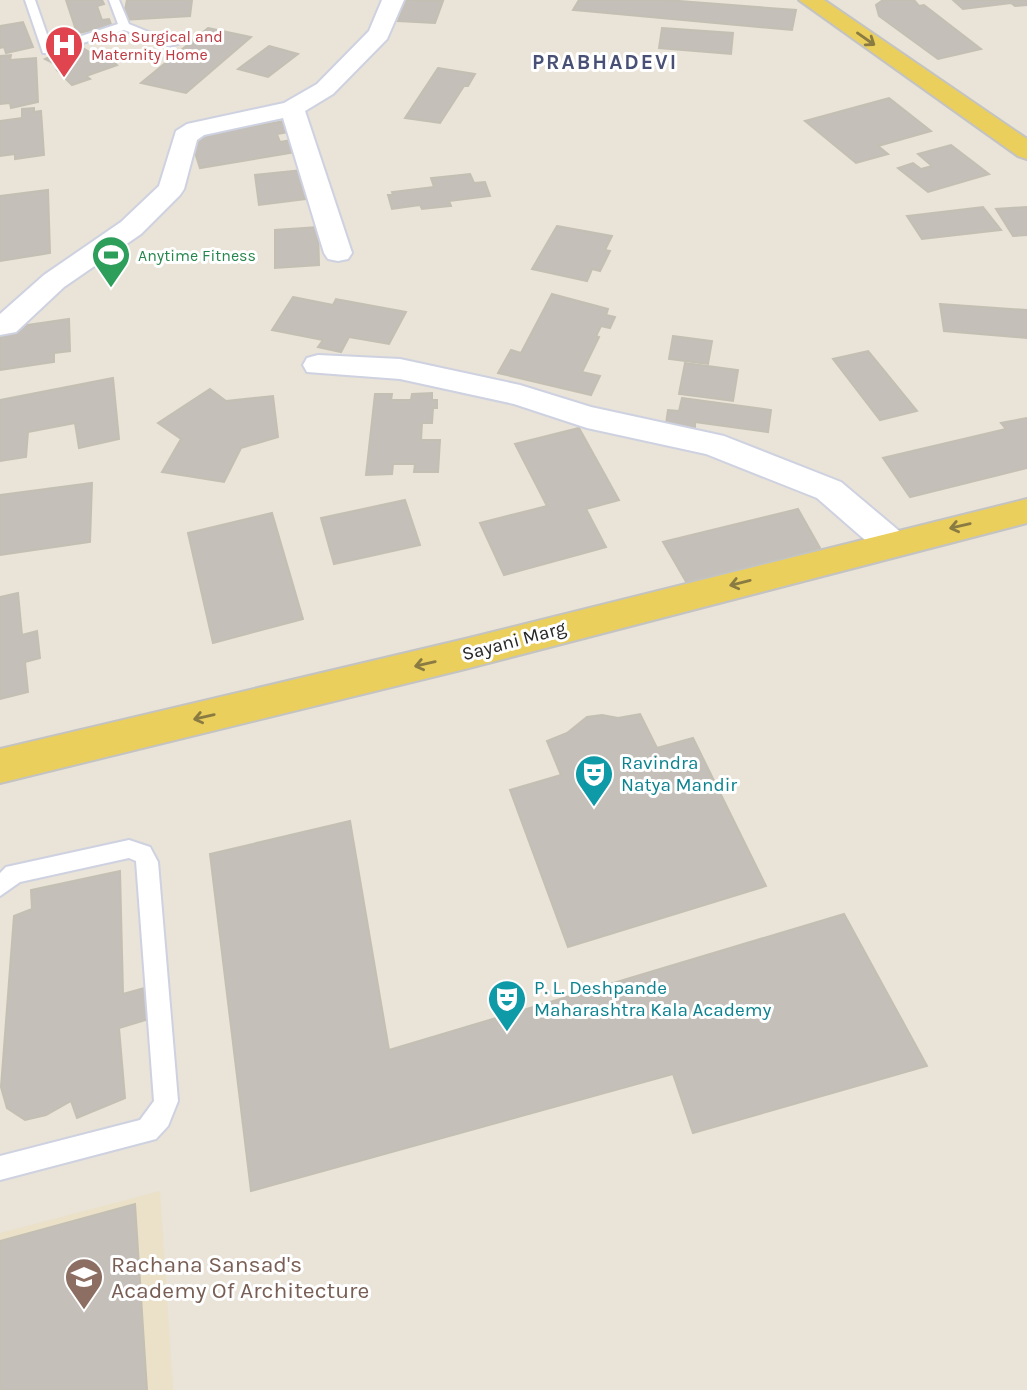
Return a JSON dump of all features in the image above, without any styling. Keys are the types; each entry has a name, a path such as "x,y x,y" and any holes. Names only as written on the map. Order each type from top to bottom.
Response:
{"main road":[{"path":"810,0 1027,151"},
{"name":"Sayani Marg","path":"0,766 465,654 1027,511"}],"street":[{"path":"0,326 6,325 54,282 131,228 171,189 185,136 196,129 292,109 325,89 379,34 393,0"},
{"path":"292,109 338,253"},
{"path":"318,365 400,369 520,395 587,417 713,444 829,491 892,544"}],"lane":[{"path":"30,0 47,51 124,26 172,44"},
{"path":"114,0 124,26"},
{"path":"0,886 14,874 104,854 129,849 144,854 147,862 166,1101 159,1117 147,1130 0,1168"}],"shaded area":[{"name":"Rachana Sansad's Academy Of Architecture","path":"160,1191 173,1390 0,1390 0,1233"}],"building":[{"path":"66,0 102,0 104,4 97,6 102,20 109,19 112,27 77,33"},
{"path":"127,0 192,0 190,16 123,20"},
{"path":"406,0 443,1 435,23 398,21"},
{"path":"579,0 666,0 796,10 792,30 573,10"},
{"path":"883,0 914,0 919,6 924,5 981,49 938,59 879,16 876,5"},
{"path":"953,0 1027,0 1027,5 1015,6 1011,3 963,9"},
{"path":"23,22 33,47 6,53 4,47 0,48 0,26"},
{"path":"208,28 251,37 186,93 141,83"},
{"path":"662,28 733,33 731,54 659,48"},
{"path":"269,46 298,54 268,77 238,69"},
{"path":"83,48 99,58 106,55 117,65 86,76 90,79 72,85 57,70 63,68 45,59 64,50 67,52"},
{"path":"11,55 10,60 36,58 38,102 11,108 10,103 0,104 0,56"},
{"path":"438,68 475,74 440,123 405,118"},
{"path":"889,98 931,131 878,146 888,154 856,163 805,121"},
{"path":"34,108 34,112 41,111 44,155 15,159 15,154 0,156 0,121 22,118 22,109"},
{"path":"284,121 289,132 277,134 280,142 292,140 296,152 200,168 190,137"},
{"path":"951,145 989,174 928,192 898,168 913,163 921,169 932,166 918,154"},
{"path":"302,170 307,199 259,205 255,175"},
{"path":"470,174 474,183 485,182 490,196 449,201 451,206 422,209 420,205 392,209 388,195 393,195 392,192 434,187 431,178"},
{"path":"48,190 50,253 0,261 0,196"},
{"path":"983,207 1001,230 922,239 907,216"},
{"path":"1027,207 1027,235 1013,236 996,209"},
{"path":"557,226 612,236 605,250 610,251 600,271 592,269 587,281 532,269"},
{"path":"318,227 319,265 275,268 275,230"},
{"path":"552,294 608,309 606,315 615,317 610,328 601,326 596,336 599,337 582,372 600,376 591,395 498,373 511,350 521,353"},
{"path":"293,297 333,305 336,299 406,312 389,344 349,337 341,352 318,347 323,340 272,330"},
{"path":"940,304 1027,310 1027,338 944,331"},
{"path":"69,319 70,351 54,353 54,362 0,370 0,329"},
{"path":"673,336 712,341 708,364 669,359"},
{"path":"868,351 917,411 880,420 833,359"},
{"path":"685,363 738,370 733,401 679,394"},
{"path":"113,378 119,439 79,448 75,423 28,432 26,457 0,461 0,400"},
{"path":"210,389 226,401 273,396 278,437 241,448 224,482 162,472 181,439 158,423"},
{"path":"432,393 432,400 437,400 437,408 433,408 432,423 422,423 421,440 440,440 438,472 414,472 415,464 393,464 392,474 366,475 375,394 392,394 391,400 411,400 412,394"},
{"path":"682,398 771,410 768,432 695,422 695,428 666,424 668,410 679,411"},
{"path":"1027,418 1027,468 910,497 883,458 1006,429 1001,423"},
{"path":"579,428 619,500 586,509 606,547 504,575 480,523 547,506 515,444"},
{"path":"92,483 90,542 0,555 0,495"},
{"path":"405,500 420,545 334,564 321,518"},
{"path":"798,509 820,548 688,585 663,542"},
{"path":"272,513 303,619 213,643 188,533"},
{"path":"18,593 22,635 37,631 40,658 25,662 28,692 0,699 0,597"},
{"path":"640,714 657,748 693,738 766,886 568,947 510,790 561,775 547,741 567,733 587,717 602,715 618,718"},
{"path":"350,821 389,1050 844,914 927,1066 693,1133 673,1074 251,1191 210,854"},
{"path":"120,871 123,994 148,987 152,1018 119,1028 125,1098 77,1118 71,1101 46,1115 25,1120 7,1108 1,1087 14,916 32,909 31,890"},
{"name":"Rachana Sansad's Academy Of Architecture","path":"135,1204 147,1390 0,1390 0,1241"}],"place":[{"name":"Asha Surgical and Maternity Home","path":"64,79"},
{"name":"Anytime Fitness","path":"111,289"},
{"name":"Ravindra Natya Mandir","path":"594,808"},
{"name":"P. L. Deshpande Maharashtra Kala Academy","path":"507,1033"},
{"name":"Rachana Sansad's Academy Of Architecture","path":"84,1311"}],"district":[{"name":"PRABHADEVI","path":"605,62"}]}
